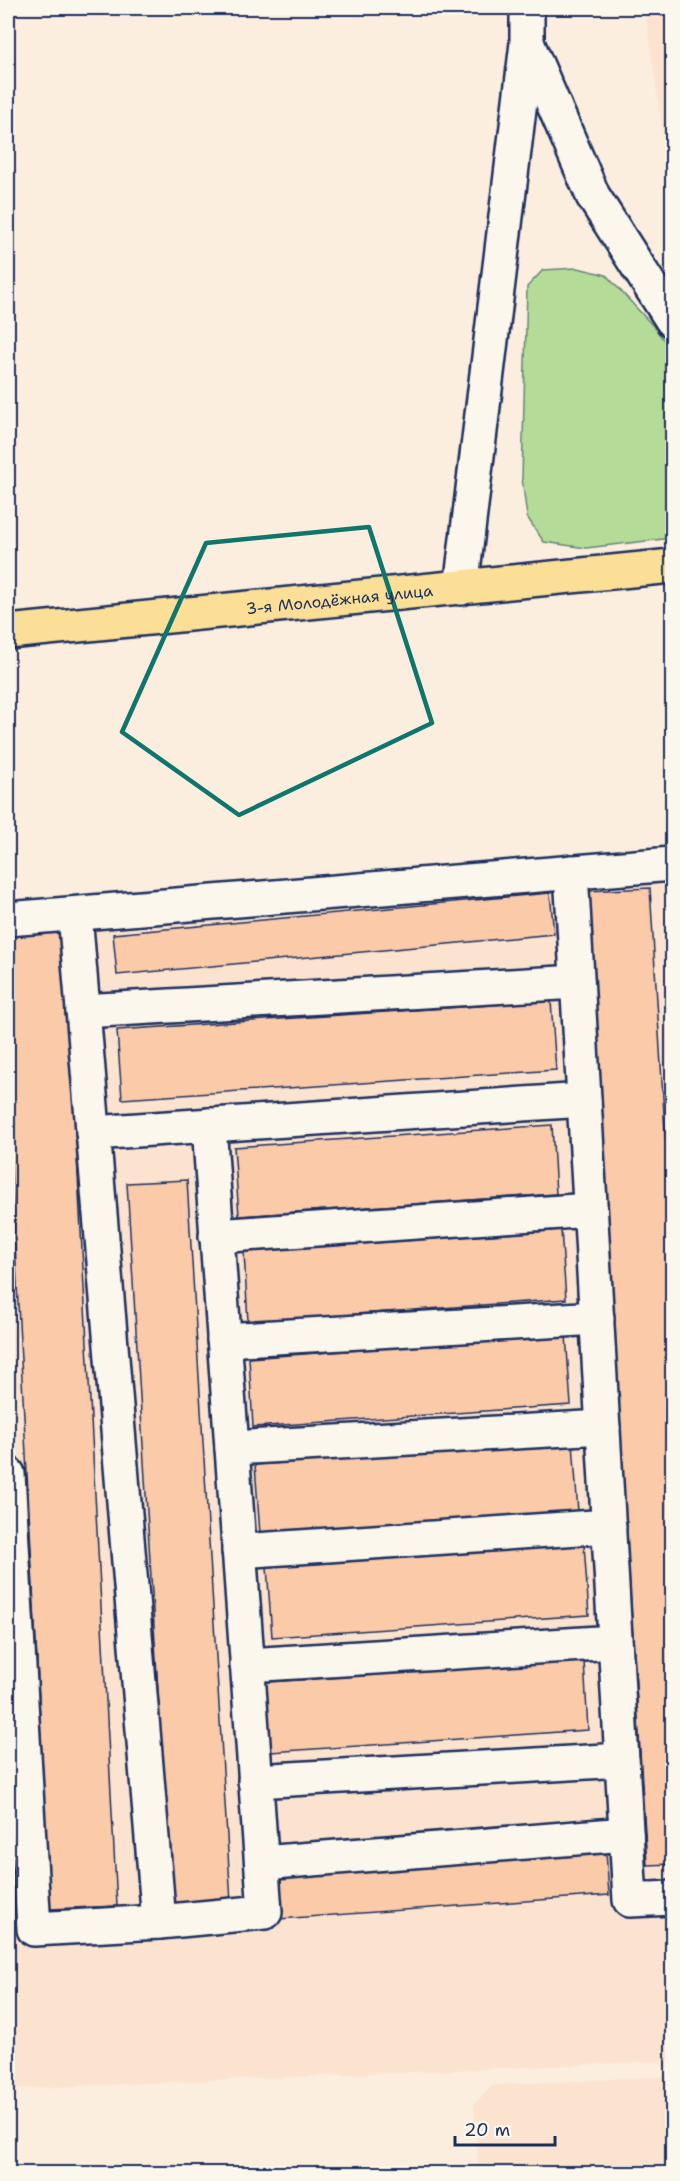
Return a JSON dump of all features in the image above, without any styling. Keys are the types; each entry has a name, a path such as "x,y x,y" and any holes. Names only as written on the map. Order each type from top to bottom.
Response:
{"main road":[{"name":"3-я Молодёжная улица","path":"8,632 672,566"}],"street":[{"path":"461,588 527,43 527,8"},
{"path":"527,43 594,196 672,320"},
{"path":"8,919 672,864"},
{"path":"571,872 630,1899 672,1898"},
{"path":"75,914 159,1922"},
{"path":"83,1011 577,982"},
{"path":"93,1133 584,1100"},
{"path":"8,1474 19,1864 34,1929 159,1922 265,1912 209,1125"},
{"path":"216,1236 590,1210"},
{"path":"224,1340 597,1318"},
{"path":"232,1448 603,1427"},
{"path":"239,1551 609,1526"},
{"path":"247,1665 615,1642"},
{"path":"255,1781 622,1760"},
{"path":"261,1863 626,1834"}],"highlighted area":[{"path":"369,527 432,723 239,815 122,732 206,543"}],"shaded area":[{"path":"645,8 672,8 672,166 663,134"},
{"path":"672,845 672,2061 8,2089 8,903"},
{"path":"672,2076 672,2173 479,2173 474,2104 493,2085"}],"green space":[{"path":"578,268 606,275 654,327 672,351 672,538 586,548 544,542 527,517 522,478 527,287 543,270"}],"building":[{"path":"650,888 672,1243 672,1864 647,1865 587,891"},
{"path":"550,893 554,934 117,975 113,934"},
{"path":"65,931 117,1906 50,1909 8,1114 8,934"},
{"path":"551,1001 556,1070 122,1099 117,1030"},
{"path":"552,1125 556,1194 239,1216 234,1147"},
{"path":"187,1180 231,1902 171,1905 127,1183"},
{"path":"561,1230 566,1299 248,1322 244,1252"},
{"path":"566,1335 571,1405 253,1427 249,1358"},
{"path":"573,1443 578,1512 260,1534 255,1465"},
{"path":"584,1545 589,1615 272,1637 267,1567"},
{"path":"584,1661 588,1730 271,1752 266,1682"},
{"path":"606,1851 609,1895 279,1919 276,1875"},
{"path":"8,1877 10,1917 8,1917"}]}
